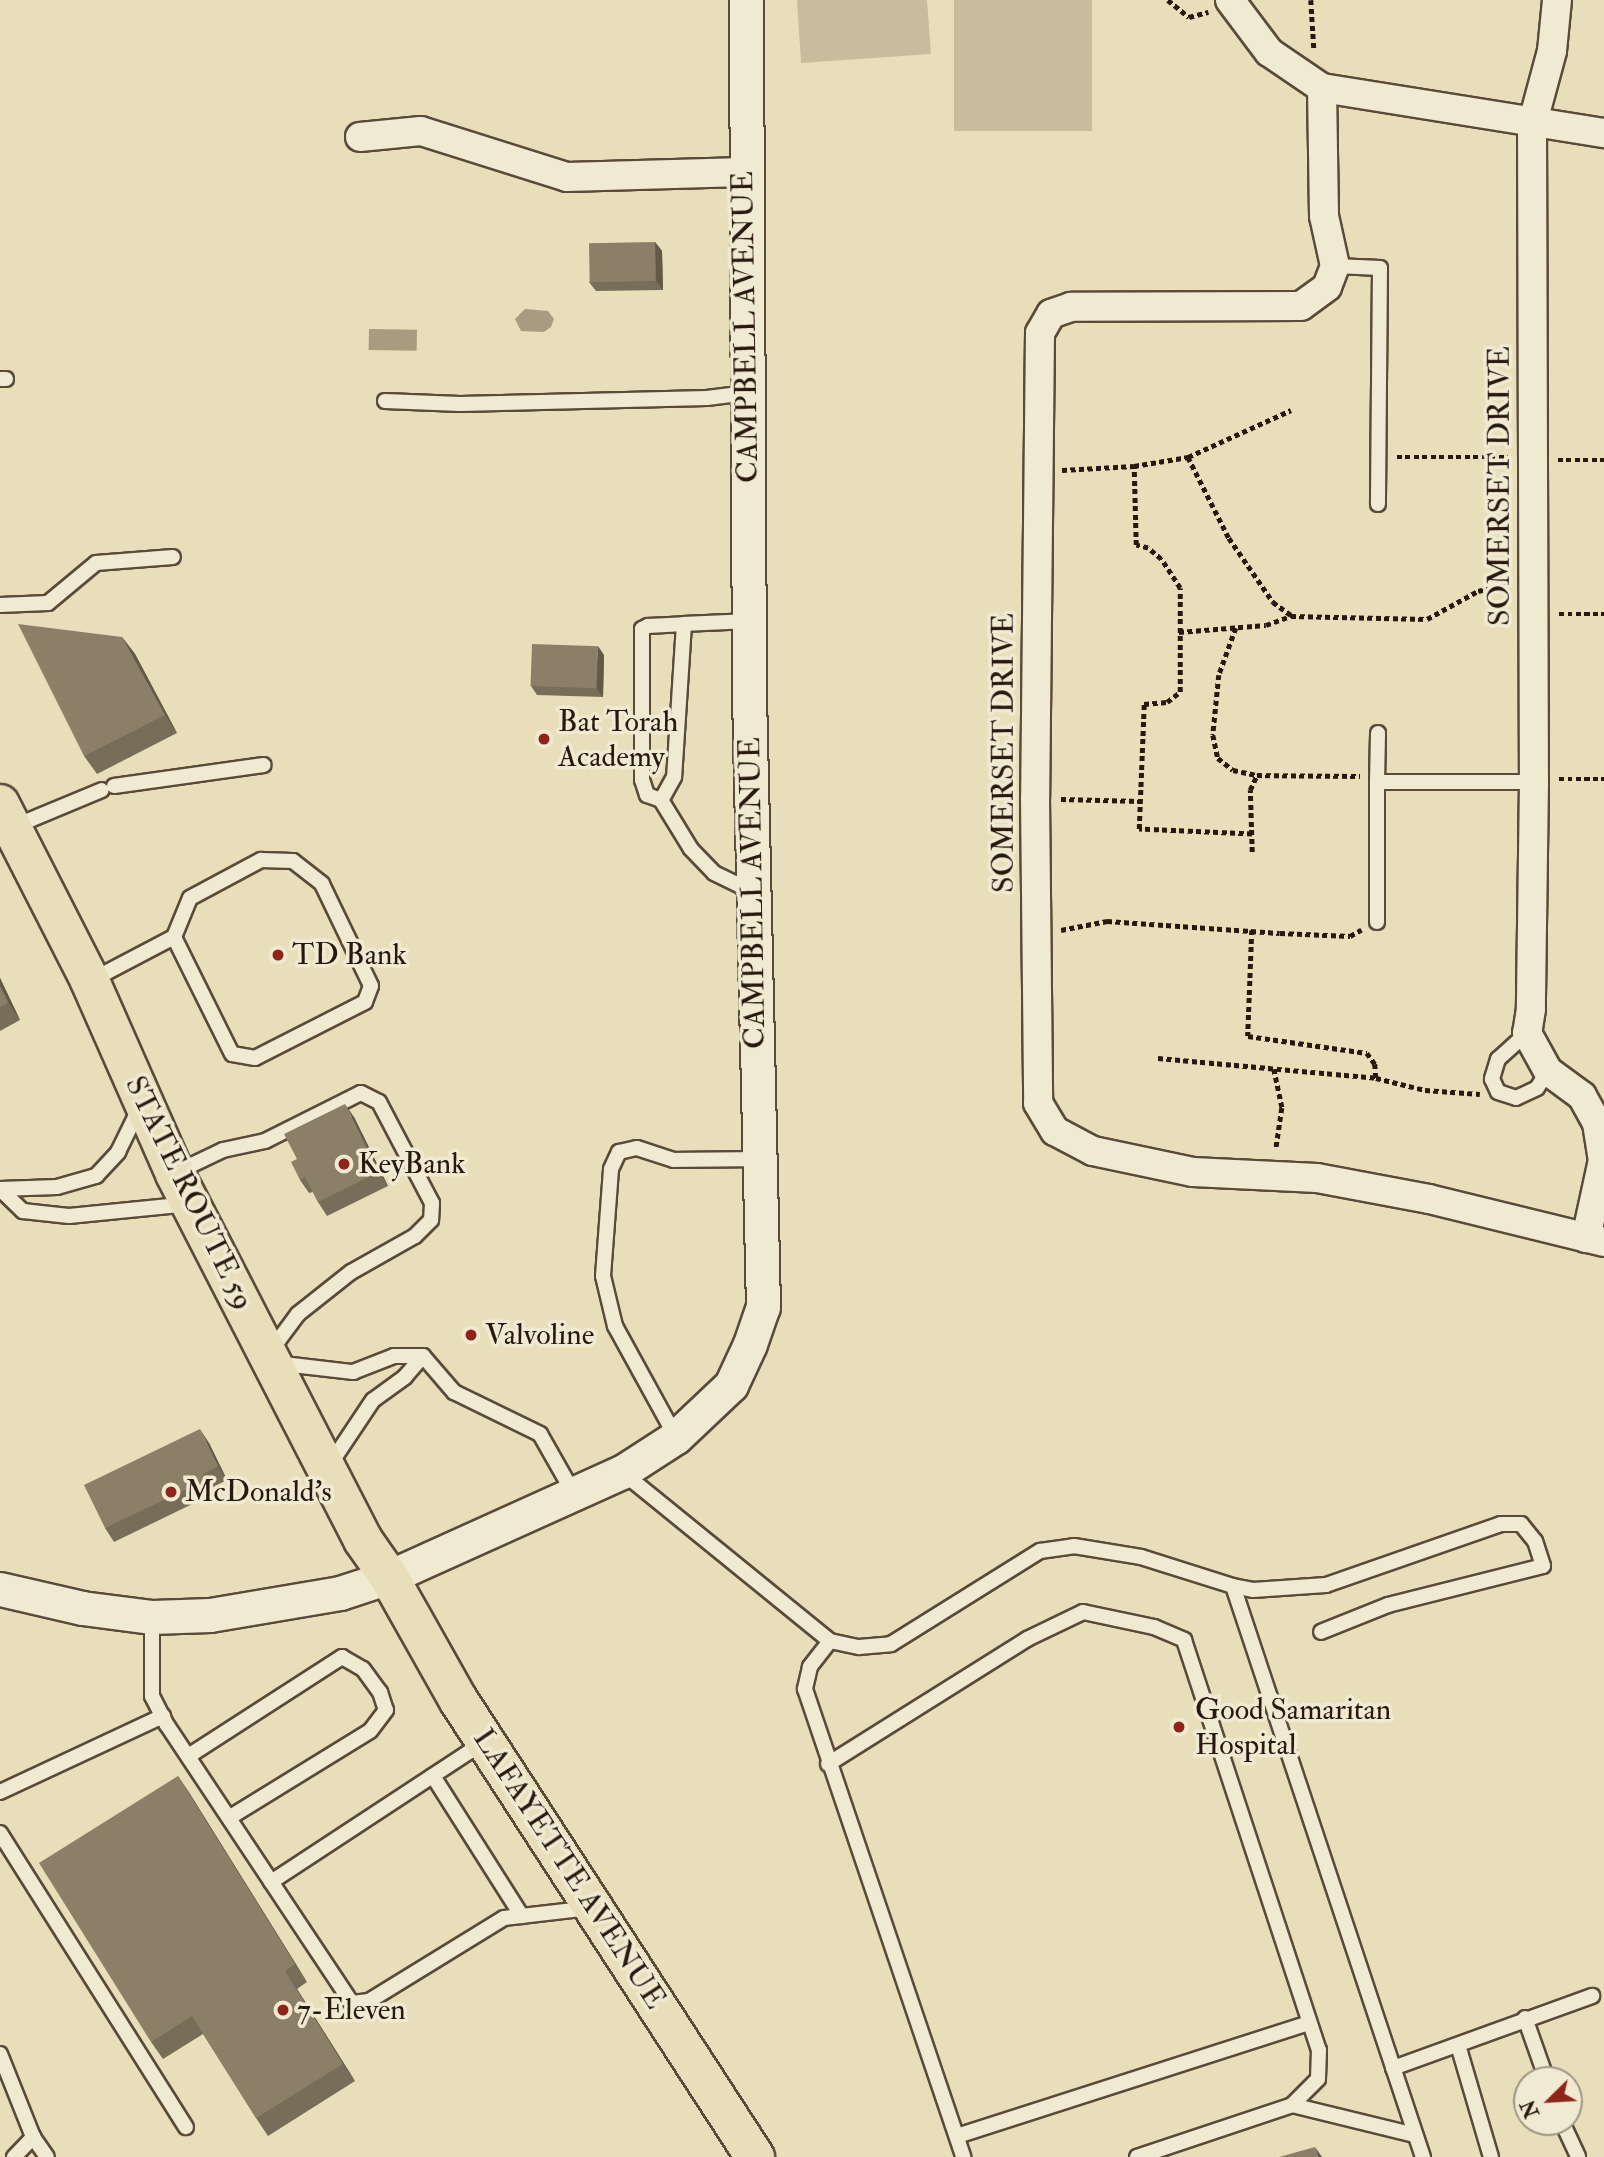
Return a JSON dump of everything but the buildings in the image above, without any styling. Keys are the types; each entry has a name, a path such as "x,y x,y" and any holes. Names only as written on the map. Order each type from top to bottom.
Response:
{"main road":[{"name":"STATE ROUTE 59","path":"6,816 90,981 142,1104 183,1188 363,1540 389,1577"},
{"name":"LAFAYETTE AVENUE","path":"389,1577 486,1741 596,1907 755,2157"}],"street":[{"name":"CAMPBELL AVENUE","path":"0,1589 82,1608 152,1617 269,1607 389,1577 622,1472 676,1437 731,1385 763,1307 749,621 744,172 746,0"},
{"name":"SOMERSET DRIVE","path":"1335,266 1327,287 1301,306 1071,307 1051,314 1040,333 1035,798 1038,1103 1055,1130 1093,1151 1194,1172 1317,1178 1429,1199 1595,1240 1603,1160 1597,1123 1582,1096 1548,1071 1527,1032 1531,1009 1534,782 1532,125 1552,51 1557,0"},
{"path":"1231,1 1269,52 1322,88 1532,125 1604,133"},
{"path":"1322,88 1324,216 1335,266"},
{"path":"360,137 421,131 567,177 744,172"}],"lane":[{"path":"1335,266 1380,268 1378,504"},
{"path":"385,401 460,404 707,398 747,393"},
{"path":"0,605 48,603 96,563 173,556"},
{"path":"749,621 648,626 641,637 642,780 647,794 662,800 678,829 714,873 753,892"},
{"path":"662,800 674,777 684,624"},
{"path":"1377,922 1378,733"},
{"path":"6,816 108,788 264,765"},
{"path":"1377,782 1534,782"},
{"path":"90,981 174,937 190,898 261,860 293,861 322,884 371,986 365,1002 255,1058 232,1054 174,937"},
{"path":"1527,1032 1498,1059 1492,1079 1498,1092 1516,1098 1537,1088 1548,1071"},
{"path":"0,1189 23,1211 69,1216 183,1188 223,1150 265,1141 361,1093 379,1102 432,1203 431,1220 415,1236 351,1272 298,1314 271,1358 353,1372 394,1356 423,1356 454,1392 540,1434 574,1494"},
{"path":"0,1189 57,1187 96,1176 118,1152 142,1104"},
{"path":"676,1437 615,1326 603,1276 611,1169 619,1152 637,1148 674,1160 712,1163 758,1159"},
{"path":"326,1470 373,1400 405,1377 423,1356"},
{"path":"622,1472 830,1641 859,1647 891,1644 1040,1551 1074,1546 1142,1558 1253,1590 1326,1585 1501,1524 1521,1524 1535,1541 1543,1566 1388,1605 1321,1632"},
{"path":"1233,1586 1423,2157"},
{"path":"828,1764 1027,1639 1083,1612 1154,1627 1184,1640 1319,2050 1318,2078 1292,2105 1137,2157"},
{"path":"152,1617 152,1696 352,2003 369,2001 504,1918 596,1907"},
{"path":"830,1641 810,1667 805,1689 828,1764 963,2157"},
{"path":"190,1755 342,1657 363,1669 380,1692 386,1710 370,1731 230,1817"},
{"path":"0,1792 163,1716"},
{"path":"271,1882 486,1741"},
{"path":"433,1776 522,1916"},
{"path":"0,1833 186,2127"},
{"path":"1393,2068 1525,2018 1592,1996"},
{"path":"1525,2018 1542,2066"},
{"path":"957,2136 1309,2023"},
{"path":"1458,2045 1491,2157"},
{"path":"0,2054 33,2137 47,2157"},
{"path":"1292,2105 1415,2135"},
{"path":"1568,2136 1578,2157"},
{"path":"14,2157 33,2137"}],"path":[{"path":"1168,0 1189,17 1231,1"},
{"path":"1311,0 1312,35 1322,88"},
{"path":"1040,470 1134,466 1188,457 1291,410"},
{"path":"1188,457 1228,538 1273,601 1292,615"},
{"path":"1379,457 1604,460"},
{"path":"1134,466 1136,545 1148,548 1175,575 1180,588 1180,692 1167,702 1144,704 1139,829 1252,834"},
{"path":"1179,632 1237,628 1292,615 1427,619 1478,592 1534,583"},
{"path":"1534,615 1604,614"},
{"path":"1237,628 1219,675 1213,735 1218,758 1233,770 1257,775 1358,775 1377,782"},
{"path":"1252,852 1250,790 1257,775"},
{"path":"1534,782 1604,779"},
{"path":"1035,798 1140,801"},
{"path":"1036,932 1107,921 1350,936 1377,922"},
{"path":"1252,930 1248,1036 1367,1053 1375,1064 1376,1078"},
{"path":"1158,1058 1376,1078 1425,1090 1498,1092"},
{"path":"1264,1176 1280,1140 1282,1119 1274,1068"}],"shaded area":[{"path":"797,0 927,0 931,54 801,63"},
{"path":"954,0 1092,0 1092,131 954,131"},
{"path":"525,309 548,311 554,319 551,327 544,332 521,331 515,319"},
{"path":"369,329 417,330 417,351 369,350"}],"place":[{"name":"Bat Torah Academy","path":"544,739"},
{"name":"TD Bank","path":"278,955"},
{"name":"KeyBank","path":"344,1164"},
{"name":"Valvoline","path":"471,1335"},
{"name":"McDonald's","path":"171,1492"},
{"name":"Good Samaritan Hospital","path":"1179,1727"},
{"name":"7-Eleven","path":"283,2010"}]}
